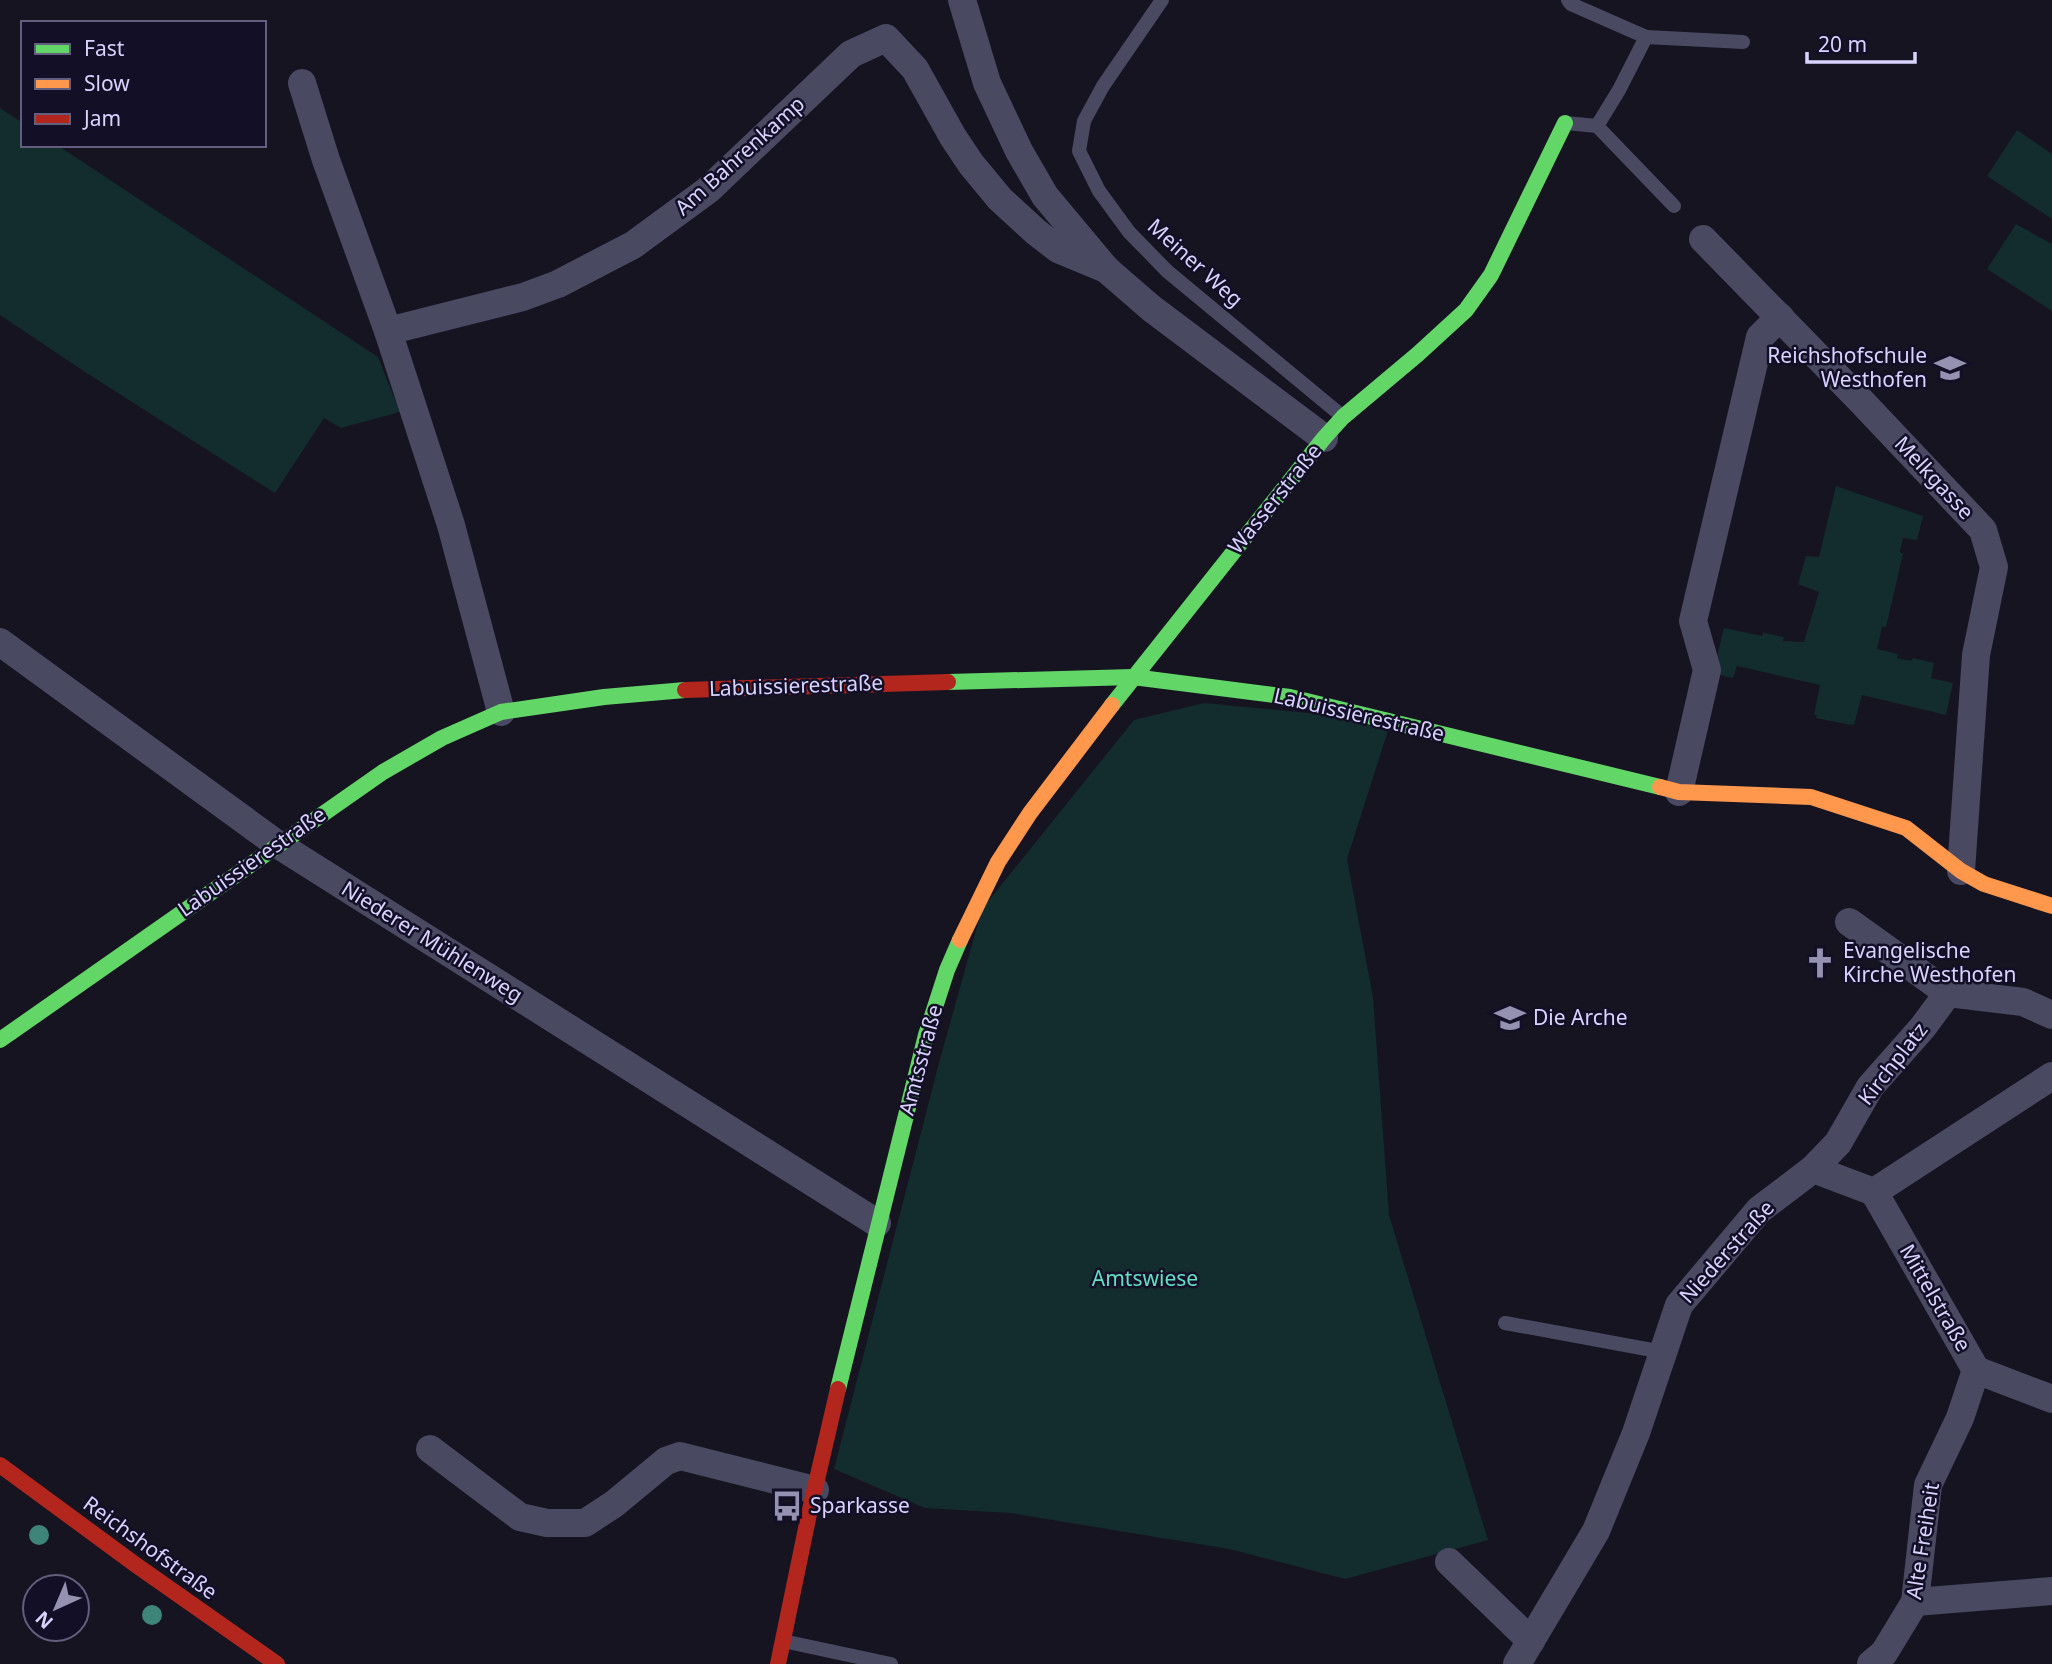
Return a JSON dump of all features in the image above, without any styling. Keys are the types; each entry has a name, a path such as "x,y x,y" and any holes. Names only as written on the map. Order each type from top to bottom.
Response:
{"street":[{"name":"Wasserstraße","path":"962,0 987,83 1019,151 1045,196 1106,269 1170,323 1324,438 1133,677"},
{"name":"Am Bahrenkamp","path":"388,331 523,297 558,284 633,245 708,190 851,54 886,38 915,69"},
{"name":"Wasserstraße","path":"915,69 953,137 1000,199 1058,249 1106,269"},
{"path":"302,83 326,160 388,331 451,525 501,712"},
{"path":"1324,438 1343,418 1466,310 1491,275 1565,122"},
{"name":"Melkgasse","path":"1703,239 1983,530 1994,567 1976,655 1961,872"},
{"path":"1679,792 1707,670 1693,621 1760,337 1780,317"},
{"name":"Niederer Mühlenweg","path":"0,642 277,844 877,1223"},
{"name":"Labuissierestraße","path":"0,1040 277,844 383,772 442,738 501,712 604,696 695,689 1133,677 1290,697 1679,792 1811,797 1906,828 1961,872 1984,884 2052,906"},
{"name":"Amtsstraße","path":"778,1664 877,1223 926,1035 947,970 998,862 1030,813 1133,677"},
{"path":"1849,922 1948,993 2023,1002 2052,1015"},
{"name":"Kirchplatz","path":"1813,1168 1838,1143 1870,1087 1923,1027 1948,993"},
{"path":"1813,1168 1874,1192 2052,1076"},
{"name":"Niederstraße","path":"1449,1562 1524,1652 1597,1531 1636,1433 1679,1305 1759,1210 1813,1168"},
{"name":"Mittelstraße","path":"1874,1192 1976,1370 2052,1399"},
{"name":"Alte Freiheit","path":"1871,1664 1884,1653 1915,1602 1928,1485 1960,1418 1976,1370"},
{"path":"430,1449 520,1517 547,1523 585,1523 614,1504 666,1461 680,1456 815,1490"},
{"name":"Reichshofstraße","path":"0,1465 277,1664"},
{"path":"1915,1602 2052,1591"}],"lane":[{"name":"Meiner Weg","path":"1162,0 1103,86 1084,121 1079,150 1099,191 1129,232 1167,271 1343,418"},
{"path":"1568,0 1570,4 1646,37 1743,42"},
{"path":"1598,126 1646,37"},
{"path":"1565,122 1598,126 1674,206"},
{"path":"1505,1323 1663,1352"},
{"path":"783,1641 891,1664"}],"green space":[{"path":"0,108 21,122 21,147 60,147 378,357 400,412 341,428 324,418 275,493 0,315"},
{"path":"2017,130 2052,154 2052,219 1987,176"},
{"path":"2016,224 2052,244 2052,311 1987,269"},
{"path":"1836,486 1923,516 1917,540 1903,538 1900,552 1903,554 1886,627 1882,627 1877,649 1898,654 1897,658 1911,661 1913,658 1934,663 1931,678 1953,683 1946,715 1862,695 1854,725 1851,725 1816,718 1817,715 1814,715 1820,685 1737,666 1733,678 1713,673 1724,628 1762,636 1763,632 1784,637 1783,641 1804,642 1819,592 1798,584 1806,556 1819,557"},
{"name":"Amtswiese","path":"1204,703 1391,721 1347,859 1373,997 1389,1215 1488,1540 1345,1579 1229,1549 1010,1513 925,1508 834,1469 940,1059 982,909 1134,720"}],"traffic: fast":[{"path":"1112,705 1324,438 1343,417 1466,310 1491,275 1565,123"},
{"path":"948,682 1133,677 1290,697 1660,787"},
{"path":"0,1040 383,772 442,738 501,712 604,697 685,690"},
{"path":"838,1389 926,1035 947,970 960,940"}],"traffic: slow":[{"path":"960,940 998,862 1030,813 1112,705"},
{"path":"1660,787 1679,792 1811,797 1906,828 1961,871 1984,884 2052,906"}],"traffic: jam":[{"path":"685,690 948,682"},
{"path":"778,1664 838,1389"},
{"path":"0,1465 277,1664"}],"place":[{"name":"Reichshofschule Westhofen","path":"1950,368"},
{"name":"Evangelische Kirche Westhofen","path":"1820,963"},
{"name":"Die Arche","path":"1510,1018"},
{"name":"Sparkasse","path":"787,1506"}]}
